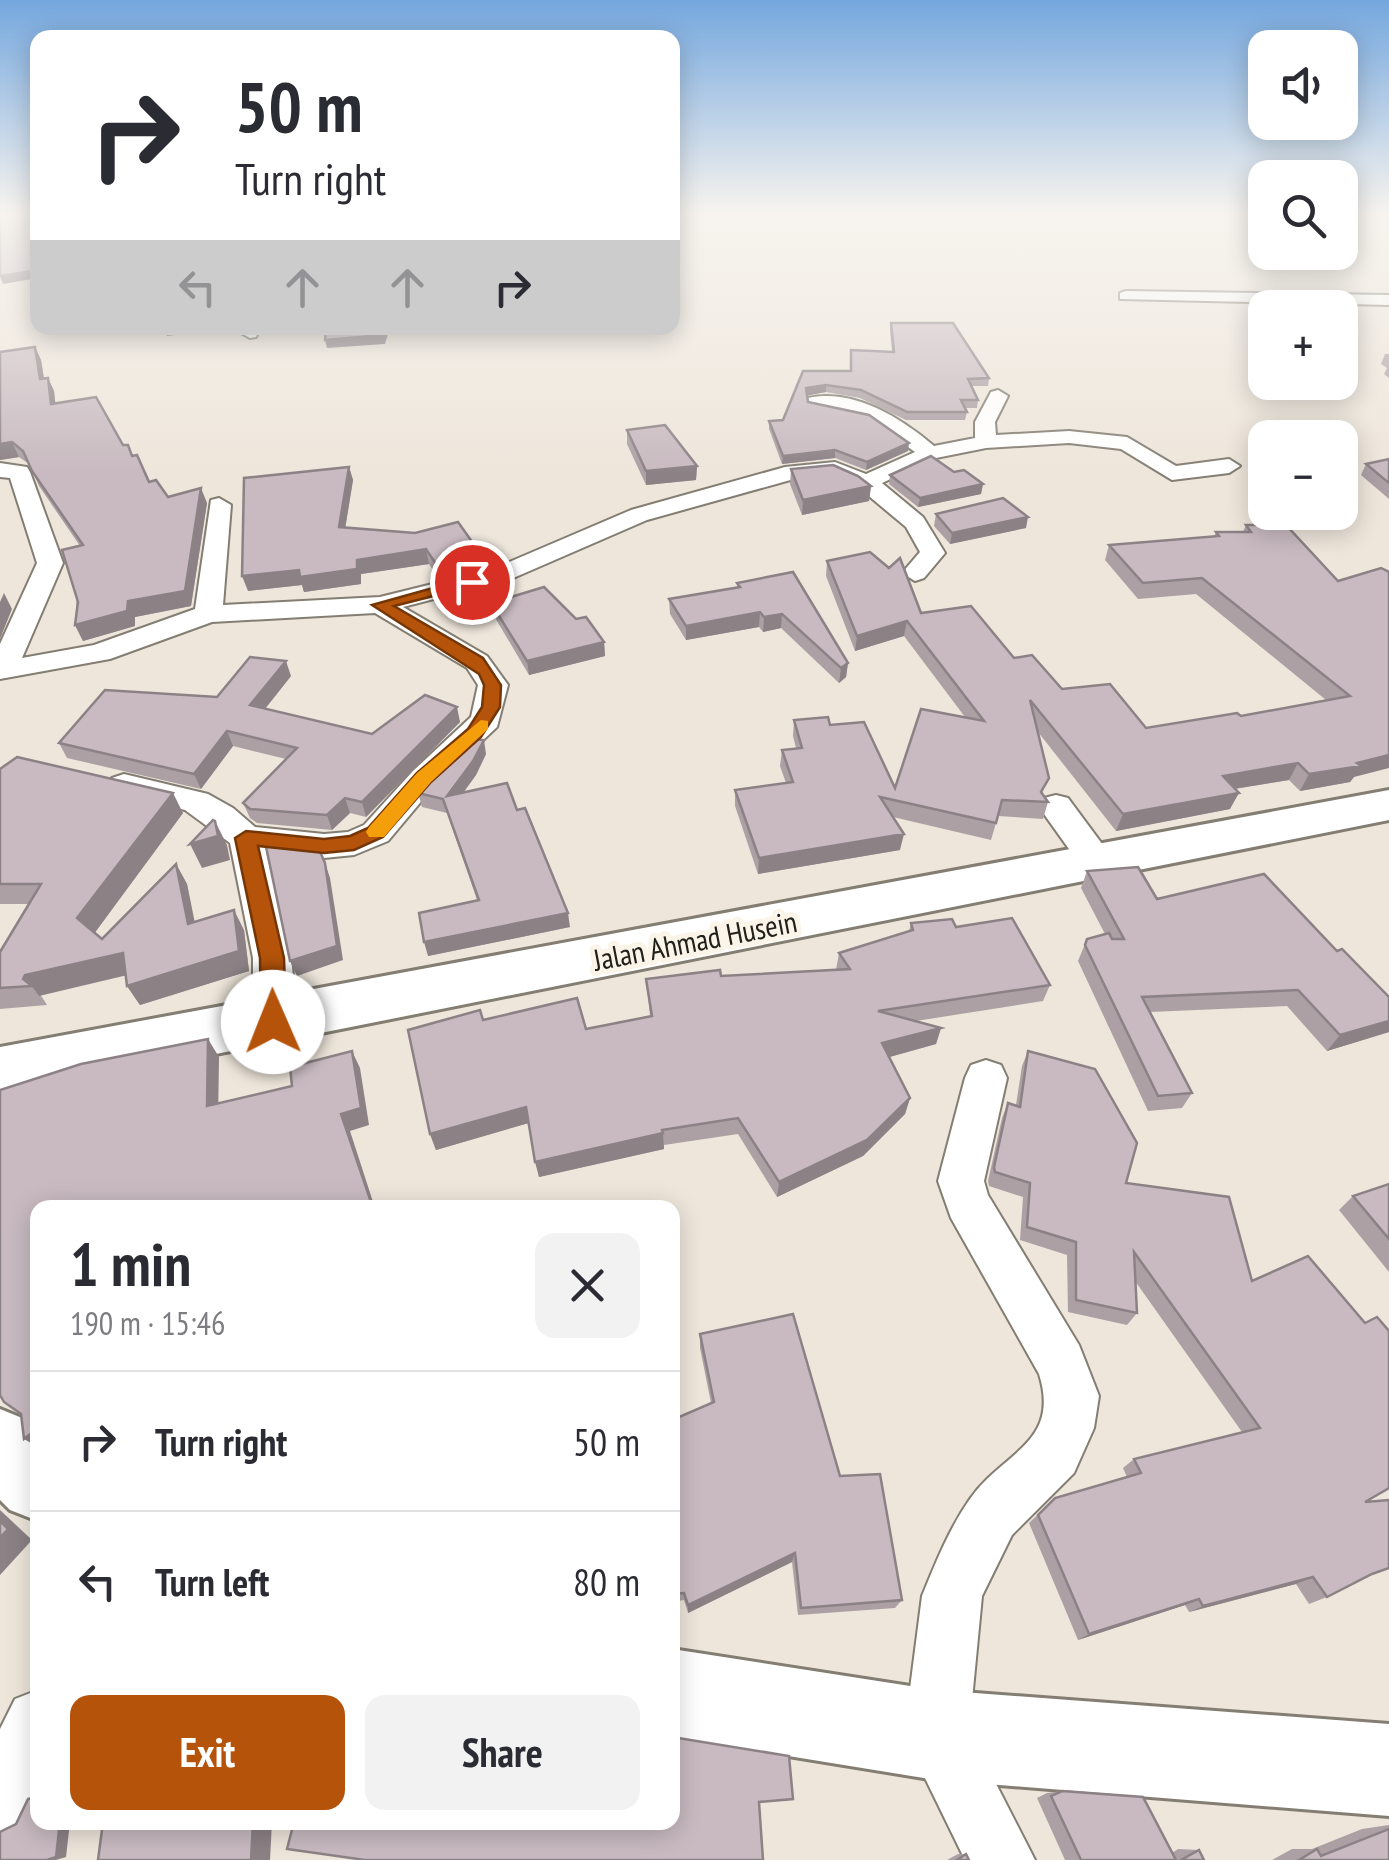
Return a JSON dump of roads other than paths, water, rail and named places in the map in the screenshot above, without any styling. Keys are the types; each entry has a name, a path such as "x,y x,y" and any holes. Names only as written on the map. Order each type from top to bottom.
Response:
{"main road":[{"name":"Jalan Ahmad Husein","path":"0,1072 1389,805"},
{"path":"0,1447 30,1475"},
{"path":"680,1695 936,1735 1389,1770"}],"street":[{"path":"986,442 985,422 998,396"},
{"path":"816,402 872,411 930,453"},
{"path":"866,482 930,453 986,442 1084,438 1127,443 1172,473 1229,466"},
{"path":"1,669 111,650 208,614 380,605 502,574 639,515 766,478 823,468 866,482 922,517 933,553 914,574"},
{"path":"0,470 19,472 50,563 1,669"},
{"path":"208,614 218,552 219,505"},
{"path":"90,777 196,802 221,816 246,838 324,846 354,842 376,832 424,778 486,720 492,685 477,662 380,605"},
{"path":"1056,806 1096,861"},
{"path":"246,838 272,958 273,1022"},
{"path":"986,1078 961,1180 967,1203 1061,1362 1072,1396 1068,1428 1055,1454 992,1515 952,1596 936,1735 1000,1860"},
{"path":"0,1799 30,1738"}]}
